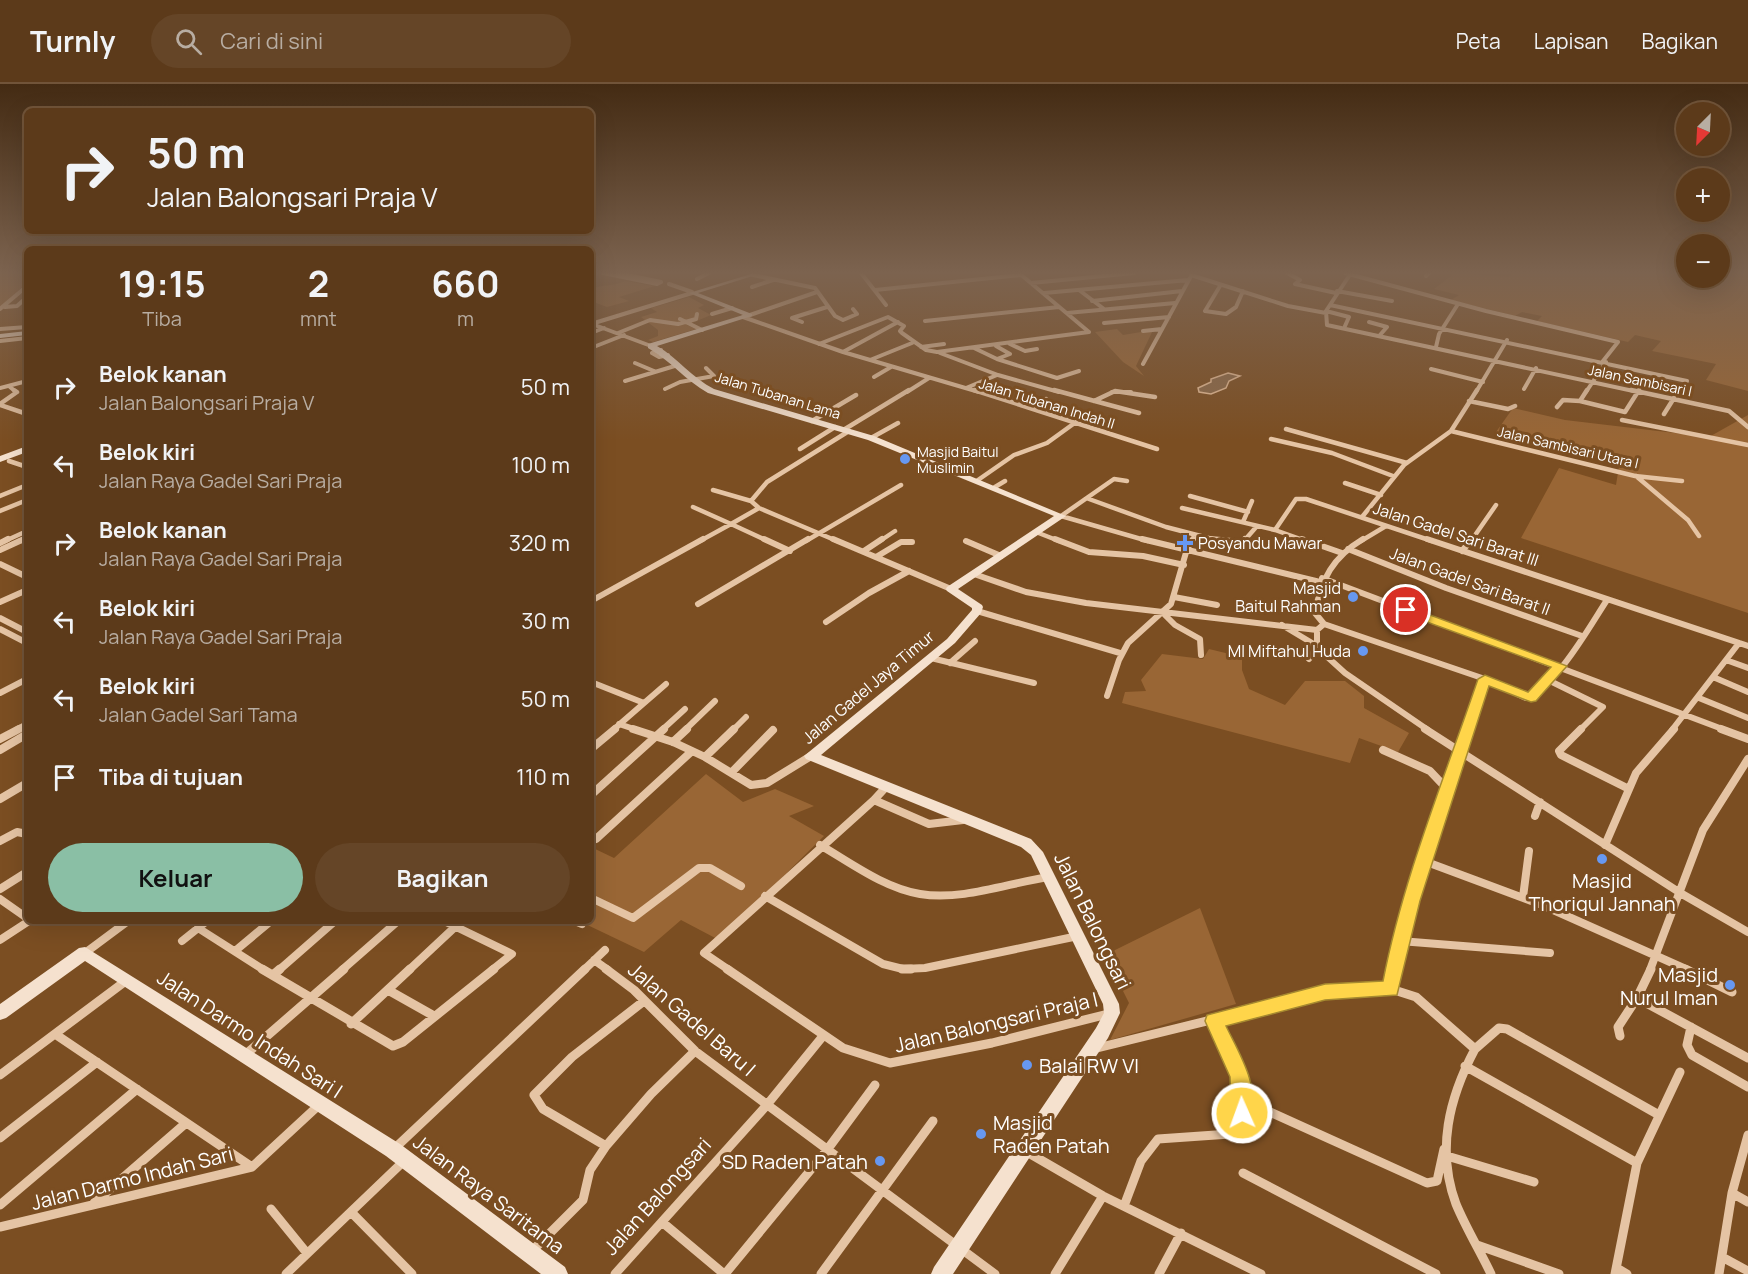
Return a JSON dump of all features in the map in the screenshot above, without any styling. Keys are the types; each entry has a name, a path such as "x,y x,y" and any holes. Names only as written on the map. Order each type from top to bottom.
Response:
{"street":[{"path":"605,329 651,346 707,329"},
{"path":"618,333 629,329"},
{"name":"Jalan Tubanan Indah II","path":"779,329 843,352 1032,407 1157,449"},
{"path":"819,344 858,329"},
{"path":"843,352 886,329"},
{"path":"903,329 900,331 921,347 998,375 1139,413"},
{"path":"937,352 1087,333 1085,329"},
{"path":"1143,331 1162,329"},
{"path":"1143,364 1162,329"},
{"name":"Jalan Sambisari I","path":"1349,329 1729,411 1748,427"},
{"path":"1380,335 1386,329"},
{"path":"1436,347 1443,329"},
{"path":"1451,329 1687,381"},
{"path":"1559,329 1618,343 1580,401"},
{"path":"0,332 24,330"},
{"path":"594,347 624,335"},
{"path":"0,341 24,338"},
{"path":"1362,517 1381,495 1393,476 1407,462 1451,431 1468,401 1497,360 1507,340"},
{"path":"870,360 912,343"},
{"path":"921,347 944,344"},
{"path":"1010,344 1025,351 1037,349"},
{"path":"1419,352 1423,344"},
{"name":"Jalan Tubanan Lama","path":"651,346 678,364 691,381 711,390 870,438 996,487 1061,516"},
{"path":"996,346 1010,354 996,359"},
{"path":"975,348 996,359 1057,378 1079,371"},
{"path":"635,363 655,371"},
{"path":"626,381 678,364"},
{"path":"874,377 891,367"},
{"path":"665,389 680,382 714,376 706,368"},
{"path":"1524,389 1536,368"},
{"path":"1431,369 1483,382"},
{"path":"966,388 998,375"},
{"path":"751,501 766,482 843,429 929,378"},
{"path":"0,388 24,382"},
{"path":"0,405 17,392 10,387"},
{"path":"1094,400 1106,392 1119,390 1155,397"},
{"path":"1557,407 1563,400 1580,401 1626,412 1639,390"},
{"path":"812,421 856,395"},
{"path":"1664,414 1674,398"},
{"path":"1032,407 1046,399"},
{"path":"1468,401 1508,409 1515,406"},
{"path":"0,405 24,413"},
{"path":"1622,420 1748,446"},
{"path":"978,480 1014,455 1047,443 1076,422"},
{"path":"870,438 898,423"},
{"path":"800,449 843,429"},
{"path":"1286,429 1407,462"},
{"name":"Jalan Sambisari Utara I","path":"1451,431 1635,476 1682,481"},
{"path":"1271,439 1332,453 1393,476"},
{"path":"3,461 24,450"},
{"path":"3,461 24,455"},
{"path":"3,461 24,466"},
{"path":"1635,476 1688,520 1699,536"},
{"path":"951,589 1089,499 1114,479 1127,481"},
{"path":"996,487 1005,481"},
{"path":"1344,483 1381,495"},
{"path":"698,604 901,485"},
{"path":"0,496 24,486"},
{"path":"713,490 751,501 759,508 951,589 975,602 978,607 977,611 1120,653"},
{"path":"1190,496 1248,512"},
{"path":"1089,499 1195,535 1241,543 1257,526"},
{"name":"Jalan Gadel Sari Barat III","path":"1275,530 1296,499 1306,500 1748,646"},
{"path":"0,511 24,501"},
{"path":"1243,522 1252,501"},
{"path":"1462,551 1483,527 1496,505"},
{"path":"693,507 790,551"},
{"path":"594,599 759,508"},
{"name":"Jalan Gadel Sari Barat II","path":"1182,508 1275,530 1345,551 1582,636"},
{"path":"1061,516 1124,535 1321,580 1560,666 1748,739"},
{"path":"1386,526 1345,551 1321,580 1315,613 1324,624 1485,679 1528,698 1560,666 1607,600"},
{"path":"864,551 895,531"},
{"path":"0,543 24,532"},
{"path":"1036,532 1089,552 1143,556 1184,565"},
{"path":"1107,696 1120,653 1140,631 1164,614 1174,597 1187,549 1195,535"},
{"path":"0,550 24,541"},
{"path":"966,541 1001,556"},
{"path":"876,557 901,542 912,542"},
{"path":"0,564 24,576"},
{"path":"826,622 869,593 909,571"},
{"path":"974,574 1035,594 1164,614 1191,613 1317,630 1324,624"},
{"path":"0,602 24,591"},
{"path":"1174,597 1217,606"},
{"name":"Jalan Gadel Jaya Timur","path":"619,724 673,742 757,786 775,779 811,756 931,658 977,611"},
{"path":"1164,614 1175,625 1200,639 1201,655"},
{"path":"0,618 24,630"},
{"path":"1282,625 1317,647 1354,680 1414,722 1462,750 1682,894 1748,932"},
{"path":"0,629 24,641"},
{"path":"11,634 24,630"},
{"path":"1309,659 1317,647 1317,630"},
{"path":"950,663 975,641"},
{"path":"1605,845 1636,773 1685,715 1739,643"},
{"path":"931,658 1034,683"},
{"path":"1726,660 1748,668"},
{"path":"1713,678 1748,692"},
{"path":"1391,989 1400,941 1424,861 1485,679"},
{"path":"1548,680 1603,706 1559,751 1561,755 1629,789"},
{"path":"0,693 24,681"},
{"path":"594,683 644,703"},
{"path":"594,746 666,684"},
{"path":"1698,698 1748,718"},
{"path":"673,742 715,701"},
{"path":"594,792 685,709"},
{"path":"705,757 746,717"},
{"path":"0,739 24,726"},
{"path":"730,773 773,730"},
{"path":"0,750 24,736"},
{"path":"1383,750 1430,771 1448,790"},
{"path":"594,838 692,751"},
{"name":"Jalan Balongsari","path":"811,756 880,796 966,819 1026,843 1036,852 1079,935 1111,1004 1112,1013 1106,1028 1089,1050 941,1274"},
{"path":"1620,1036 1618,1027 1637,998 1658,954 1682,894 1703,830 1748,759"},
{"path":"0,799 24,785"},
{"path":"880,796 820,845 765,896 883,964 903,969 925,968 1079,935"},
{"path":"1535,816 1540,802"},
{"path":"0,841 17,832 24,833"},
{"path":"820,845 889,882 919,894 943,895 1049,877"},
{"path":"1523,897 1529,851"},
{"path":"1424,861 1523,897 1658,954 1732,992"},
{"path":"594,899 633,918 699,868 710,868 741,886"},
{"path":"0,889 24,874"},
{"name":"Jalan Balongsari Praja I","path":"765,896 704,952 823,1036 867,1058 900,1063 1112,1013"},
{"path":"0,899 24,916"},
{"path":"0,940 24,922"},
{"path":"3,1007 125,924"},
{"path":"182,941 203,924"},
{"path":"235,951 267,924"},
{"path":"273,975 332,924"},
{"path":"244,1056 395,924"},
{"path":"198,928 351,1024 393,1046 403,1042 512,954 450,924"},
{"path":"351,1024 455,927"},
{"path":"1400,941 1550,953"},
{"path":"286,1274 306,1252 351,1212 399,1155 604,950"},
{"name":"Jalan Darmo Indah Sari I","path":"85,953 399,1155"},
{"name":"Jalan Gadel Baru I","path":"594,960 624,981 695,1051 766,1106 884,1189 995,1274"},
{"path":"0,1075 127,980"},
{"path":"1089,1050 1325,992 1391,989 1416,997 1475,1048"},
{"path":"387,990 434,1016"},
{"path":"1637,998 1748,1058"},
{"path":"606,1146 549,1113 536,1101 534,1095 572,1057 644,1001"},
{"path":"1124,1206 1139,1168 1158,1139 1230,1134 1238,1125 1243,1100 1240,1077 1214,1021"},
{"path":"1691,1027 1687,1045 1692,1055 1748,1087"},
{"path":"1248,1102 1427,1183 1437,1181 1445,1145 1450,1104 1465,1066 1475,1048 1499,1028 1507,1029 1659,1115"},
{"path":"55,1034 252,1167"},
{"name":"Jalan Balongsari","path":"615,1274 766,1106 823,1036"},
{"path":"531,1252 583,1200 592,1167 606,1146 651,1094 695,1051"},
{"path":"0,1138 97,1062"},
{"path":"1465,1066 1637,1163"},
{"path":"1627,1274 1616,1271 1637,1163 1680,1072"},
{"path":"662,1222 724,1274 827,1150 875,1085"},
{"path":"0,1205 137,1089"},
{"name":"Jalan Darmo Indah Sari","path":"0,1227 252,1167 320,1104"},
{"path":"821,1274 933,1121"},
{"path":"94,1203 186,1123"},
{"path":"1719,1274 1732,1193 1747,1139"},
{"path":"1445,1145 1453,1195 1491,1274"},
{"path":"1024,1150 1103,1196 1261,1274"},
{"name":"Jalan Raya Saritama","path":"399,1155 558,1274"},
{"path":"1447,1156 1534,1182"},
{"path":"1243,1173 1436,1274"},
{"path":"1732,1193 1748,1202"},
{"path":"1055,1274 1103,1196"},
{"path":"271,1209 306,1252"},
{"path":"351,1212 412,1274"},
{"path":"1159,1274 1181,1233"},
{"path":"1477,1245 1559,1274"},
{"path":"1722,1257 1748,1271"}],"shaded area":[{"path":"656,329 696,329 653,342 648,340 658,336"},
{"path":"1117,329 1123,335 1153,330 1136,366 1144,376 1123,362 1095,332"},
{"path":"1570,329 1748,329 1748,391 1706,380 1716,364 1652,351 1661,341 1635,335 1628,342"},
{"path":"1228,373 1240,376 1229,381 1226,388 1211,394 1199,392 1198,388 1211,382 1211,379"},
{"path":"1513,408 1565,420 1709,437 1748,415 1748,613 1521,538 1559,468 1616,485 1620,460 1496,432"},
{"path":"1209,649 1242,657 1242,670 1249,689 1285,705 1305,681 1345,681 1364,696 1364,708 1409,733 1398,752 1359,738 1350,763 1122,703 1125,692 1146,691 1141,680 1162,654 1203,659"},
{"path":"706,774 743,802 775,789 814,806 789,816 824,836 719,940 681,920 644,952 585,924 594,924 594,848 614,858"},
{"path":"1200,908 1236,1004 1110,1040 1129,1003 1105,955"}],"place":[{"name":"Masjid Baitul Muslimin","path":"905,459"},
{"name":"Posyandu Mawar","path":"1185,543"},
{"name":"Masjid Baitul Rahman","path":"1353,597"},
{"name":"MI Miftahul Huda","path":"1363,651"},
{"name":"Masjid Thoriqul Jannah","path":"1602,859"},
{"name":"Masjid Nurul Iman","path":"1730,985"},
{"name":"Balai RW VI","path":"1027,1065"},
{"name":"Masjid Raden Patah","path":"981,1134"},
{"name":"SD Raden Patah","path":"880,1161"}],"route":[{"path":"1242,1113 1240,1077 1214,1021 1325,992 1391,989 1400,941 1424,861 1485,679 1526,698 1531,698 1560,666 1406,610"}]}
